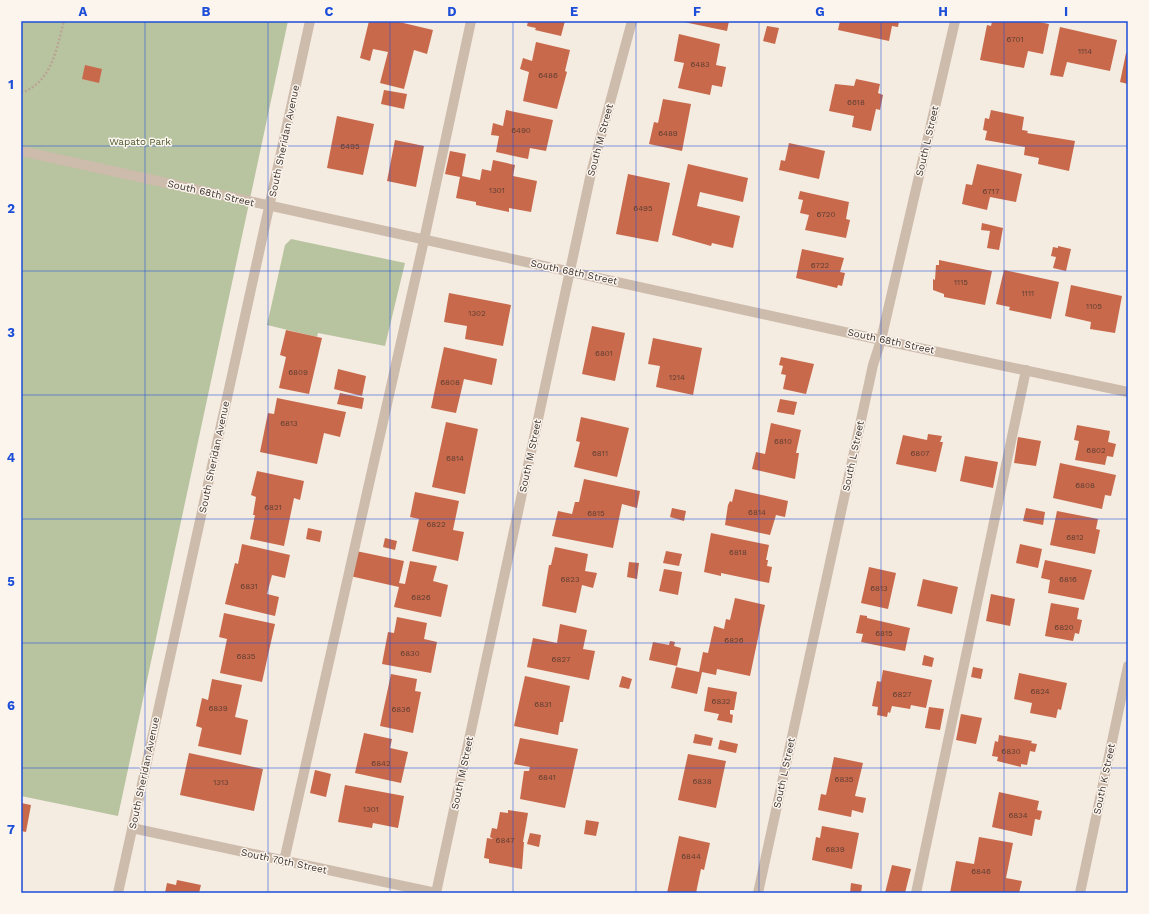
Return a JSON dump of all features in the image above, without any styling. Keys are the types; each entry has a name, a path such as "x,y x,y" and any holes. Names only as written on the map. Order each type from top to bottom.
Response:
{"street":[{"name":"South Sheridan Avenue","path":"118,893 310,21"},
{"path":"284,862 424,240 471,21"},
{"name":"South M Street","path":"436,893 590,173 632,21"},
{"name":"South L Street","path":"758,893 873,364 881,340 955,21"},
{"name":"South 68th Street","path":"21,151 881,340 1128,392"},
{"path":"916,893 1026,370"},
{"name":"South K Street","path":"1080,893 1128,666"},
{"name":"South 70th Street","path":"132,828 284,862 436,893"}],"path":[{"path":"21,93 30,90 39,83 50,68 64,21"}],"green space":[{"name":"Wapato Park","path":"21,21 288,21 118,816 21,796"},
{"path":"291,239 405,263 385,346 318,333 317,337 267,325 285,245"}],"building":[{"path":"369,21 395,21 433,30 427,54 414,50 404,89 380,83 388,52 373,49 370,61 360,58"},
{"path":"528,21 565,21 561,36 535,30 536,28 527,26"},
{"path":"679,21 729,21 727,31"},
{"path":"840,21 899,21 898,27 892,26 889,41 838,30"},
{"path":"992,21 1034,21 1049,24 1043,54 1028,51 1024,68 980,60 987,25 991,26"},
{"path":"767,26 779,28 775,44 763,41"},
{"path":"1060,27 1117,40 1110,71 1067,62 1063,77 1050,75"},
{"path":"679,34 720,44 716,65 726,67 722,87 712,85 710,95 678,88 684,63 674,61"},
{"path":"536,42 570,50 565,71 567,72 557,109 523,101 529,72 520,69 523,58 532,61"},
{"path":"1126,53 1128,53 1128,84 1120,82"},
{"path":"85,65 102,69 99,83 82,79"},
{"path":"856,79 880,84 878,93 883,95 880,110 876,109 871,131 852,127 854,116 829,111 835,84 854,86"},
{"path":"384,90 407,94 404,109 381,104"},
{"path":"663,99 691,104 682,151 649,144 654,122 658,123"},
{"path":"506,110 553,120 546,151 530,148 528,159 496,152 499,136 491,135 493,123 503,126"},
{"path":"991,110 1024,117 1022,130 1028,131 1027,133 1075,141 1069,171 1038,164 1039,158 1024,155 1025,147 985,140 987,131 983,130 985,118 989,119"},
{"path":"337,116 374,124 363,175 327,168"},
{"path":"395,140 424,146 416,187 387,181"},
{"path":"789,143 825,151 819,179 779,170 781,160 785,161"},
{"path":"450,151 466,154 462,176 480,180 482,169 491,171 493,160 515,165 513,176 537,181 531,212 509,208 509,212 476,205 476,202 456,198 460,177 445,174"},
{"path":"688,164 748,178 743,202 700,192 697,206 740,216 733,248 712,243 711,246 672,235"},
{"path":"977,164 1022,174 1016,202 990,197 987,210 962,204 966,184 972,185"},
{"path":"628,174 670,183 658,242 616,234"},
{"path":"800,191 849,202 846,219 850,220 846,238 805,230 809,215 800,213 803,200 798,199"},
{"path":"982,223 1003,228 999,250 987,248 990,231 981,230"},
{"path":"1058,246 1071,249 1066,271 1053,268 1056,257 1051,256 1053,247 1058,248"},
{"path":"802,249 844,258 840,272 845,273 842,286 838,285 837,288 796,278"},
{"path":"939,260 992,271 985,305 944,297 944,294 933,290 933,279 935,280 936,265 939,265"},
{"path":"1004,270 1059,282 1051,319 1009,310 1010,307 996,304"},
{"path":"1071,285 1122,296 1115,333 1090,329 1091,322 1065,316"},
{"path":"449,293 511,305 503,346 465,339 467,326 444,322"},
{"path":"592,326 625,333 615,381 582,374"},
{"path":"286,330 322,338 309,394 279,388 286,357 280,355"},
{"path":"653,338 702,348 693,395 656,387 660,366 648,364"},
{"path":"444,347 497,359 492,385 464,379 456,413 431,408"},
{"path":"781,357 814,364 806,394 783,389 786,375 781,374 783,366 779,365"},
{"path":"338,369 366,376 362,396 334,389"},
{"path":"340,393 364,398 362,409 337,404"},
{"path":"277,398 346,412 340,437 324,433 317,464 260,452 268,413 274,414"},
{"path":"780,399 797,402 794,415 777,412"},
{"path":"581,417 629,428 617,477 574,467 580,442 576,441"},
{"path":"446,422 478,429 465,494 432,487"},
{"path":"771,423 801,430 796,453 799,453 795,479 752,469 756,452 765,454"},
{"path":"1077,425 1110,431 1108,442 1116,444 1113,457 1107,456 1105,465 1075,460 1079,441 1074,440"},
{"path":"928,434 942,436 940,442 943,442 936,472 896,464 903,435 927,440"},
{"path":"1018,437 1041,441 1036,466 1014,463"},
{"path":"965,456 998,462 993,488 960,481"},
{"path":"1060,463 1116,475 1111,496 1105,495 1102,509 1053,498"},
{"path":"257,471 304,481 300,500 294,498 284,546 250,539 255,515 253,515 256,497 251,495"},
{"path":"584,479 640,491 637,508 622,504 613,548 552,536 558,511 572,514 575,502 579,502"},
{"path":"735,489 788,501 785,517 776,515 770,535 725,525 728,505 730,501 732,502"},
{"path":"415,492 459,501 453,530 464,532 458,561 412,551 419,519 410,517"},
{"path":"672,508 686,511 684,521 670,517"},
{"path":"1026,508 1045,512 1043,525 1023,521"},
{"path":"1057,511 1098,519 1096,529 1100,530 1095,554 1050,545"},
{"path":"308,528 322,531 320,542 306,539"},
{"path":"711,533 769,545 766,560 768,560 767,566 772,567 769,583 721,573 721,576 704,572"},
{"path":"385,538 397,541 395,550 383,547"},
{"path":"242,544 290,555 285,578 272,575 267,594 279,597 275,616 225,604 235,563 238,564"},
{"path":"1020,544 1042,549 1038,568 1016,563"},
{"path":"555,547 588,554 585,571 597,573 593,588 582,585 576,613 542,606 549,565 551,565"},
{"path":"356,551 404,561 399,583 405,584 410,561 437,566 433,581 448,585 441,617 394,607 399,587 350,576"},
{"path":"666,551 682,554 679,566 663,563"},
{"path":"1045,560 1092,570 1084,600 1048,593 1050,580 1041,578"},
{"path":"629,562 639,563 637,579 627,577"},
{"path":"869,567 896,573 888,609 861,603"},
{"path":"664,569 682,572 678,595 659,591"},
{"path":"923,579 958,587 952,614 917,606"},
{"path":"991,594 1015,599 1010,626 986,621"},
{"path":"735,598 765,605 750,676 717,669 716,675 702,672 697,694 671,688 676,667 699,672 703,652 708,653 714,626 724,629 726,619 730,620"},
{"path":"1051,603 1079,608 1077,619 1082,620 1079,634 1075,633 1073,641 1045,636"},
{"path":"224,613 275,624 262,682 220,673 227,639 219,637"},
{"path":"860,615 910,628 905,651 861,642 863,634 856,633"},
{"path":"397,617 427,623 424,639 437,642 431,673 382,664 388,632 394,633"},
{"path":"560,624 587,630 583,649 595,651 589,680 527,667 533,638 557,643"},
{"path":"670,641 675,642 674,646 681,648 677,666 649,660 653,642 669,645"},
{"path":"924,655 934,658 932,667 922,665"},
{"path":"973,667 983,669 981,679 971,677"},
{"path":"883,670 932,680 926,708 911,705 910,709 892,706 887,717 877,715 878,707 872,706 877,681 881,682"},
{"path":"1019,673 1067,683 1061,710 1058,709 1056,718 1030,713 1032,703 1014,699"},
{"path":"391,674 417,679 415,691 421,692 413,733 380,726"},
{"path":"525,676 570,686 563,722 560,722 558,735 514,726"},
{"path":"622,676 632,679 629,689 619,687"},
{"path":"212,679 242,685 235,717 248,720 241,755 198,746 202,728 196,726 202,698 208,700"},
{"path":"708,687 737,692 734,710 730,710 730,714 733,715 732,723 717,720 719,714 704,711"},
{"path":"929,707 944,709 940,730 925,728"},
{"path":"961,714 982,718 976,744 956,740"},
{"path":"364,733 392,739 390,748 408,752 401,783 355,773"},
{"path":"695,734 713,738 711,746 693,743"},
{"path":"999,735 1032,741 1031,743 1037,744 1035,752 1030,751 1027,765 1021,764 1021,767 997,761 998,757 992,756 995,741 998,742"},
{"path":"520,738 578,749 565,808 520,799 524,771 529,771 530,767 514,764"},
{"path":"720,740 738,744 736,753 718,749"},
{"path":"189,753 263,769 254,811 180,795"},
{"path":"688,754 726,761 716,808 678,800"},
{"path":"834,757 863,763 855,796 866,798 863,813 852,810 851,817 818,810 821,794 826,795"},
{"path":"315,770 331,774 326,797 310,793"},
{"path":"345,785 404,796 398,828 373,823 372,828 338,822"},
{"path":"999,792 1039,801 1037,810 1042,811 1040,820 1035,819 1032,836 992,827"},
{"path":"21,803 31,805 26,832 21,831"},
{"path":"508,810 528,813 523,842 522,869 489,863 489,859 484,858 487,838 493,839 490,837 492,828 497,829 500,812 508,813"},
{"path":"586,820 599,822 596,836 584,834"},
{"path":"822,826 859,833 852,869 812,860 816,837 820,838"},
{"path":"530,833 541,835 539,847 527,844"},
{"path":"679,836 710,843 704,870 701,869 696,893 667,893"},
{"path":"979,837 1013,843 1006,878 1022,881 1019,893 950,893 956,861 974,864"},
{"path":"892,865 911,869 905,893 885,893"},
{"path":"177,880 201,885 199,893 165,893 167,883 176,885"},
{"path":"851,883 862,885 861,893 850,893"}]}
